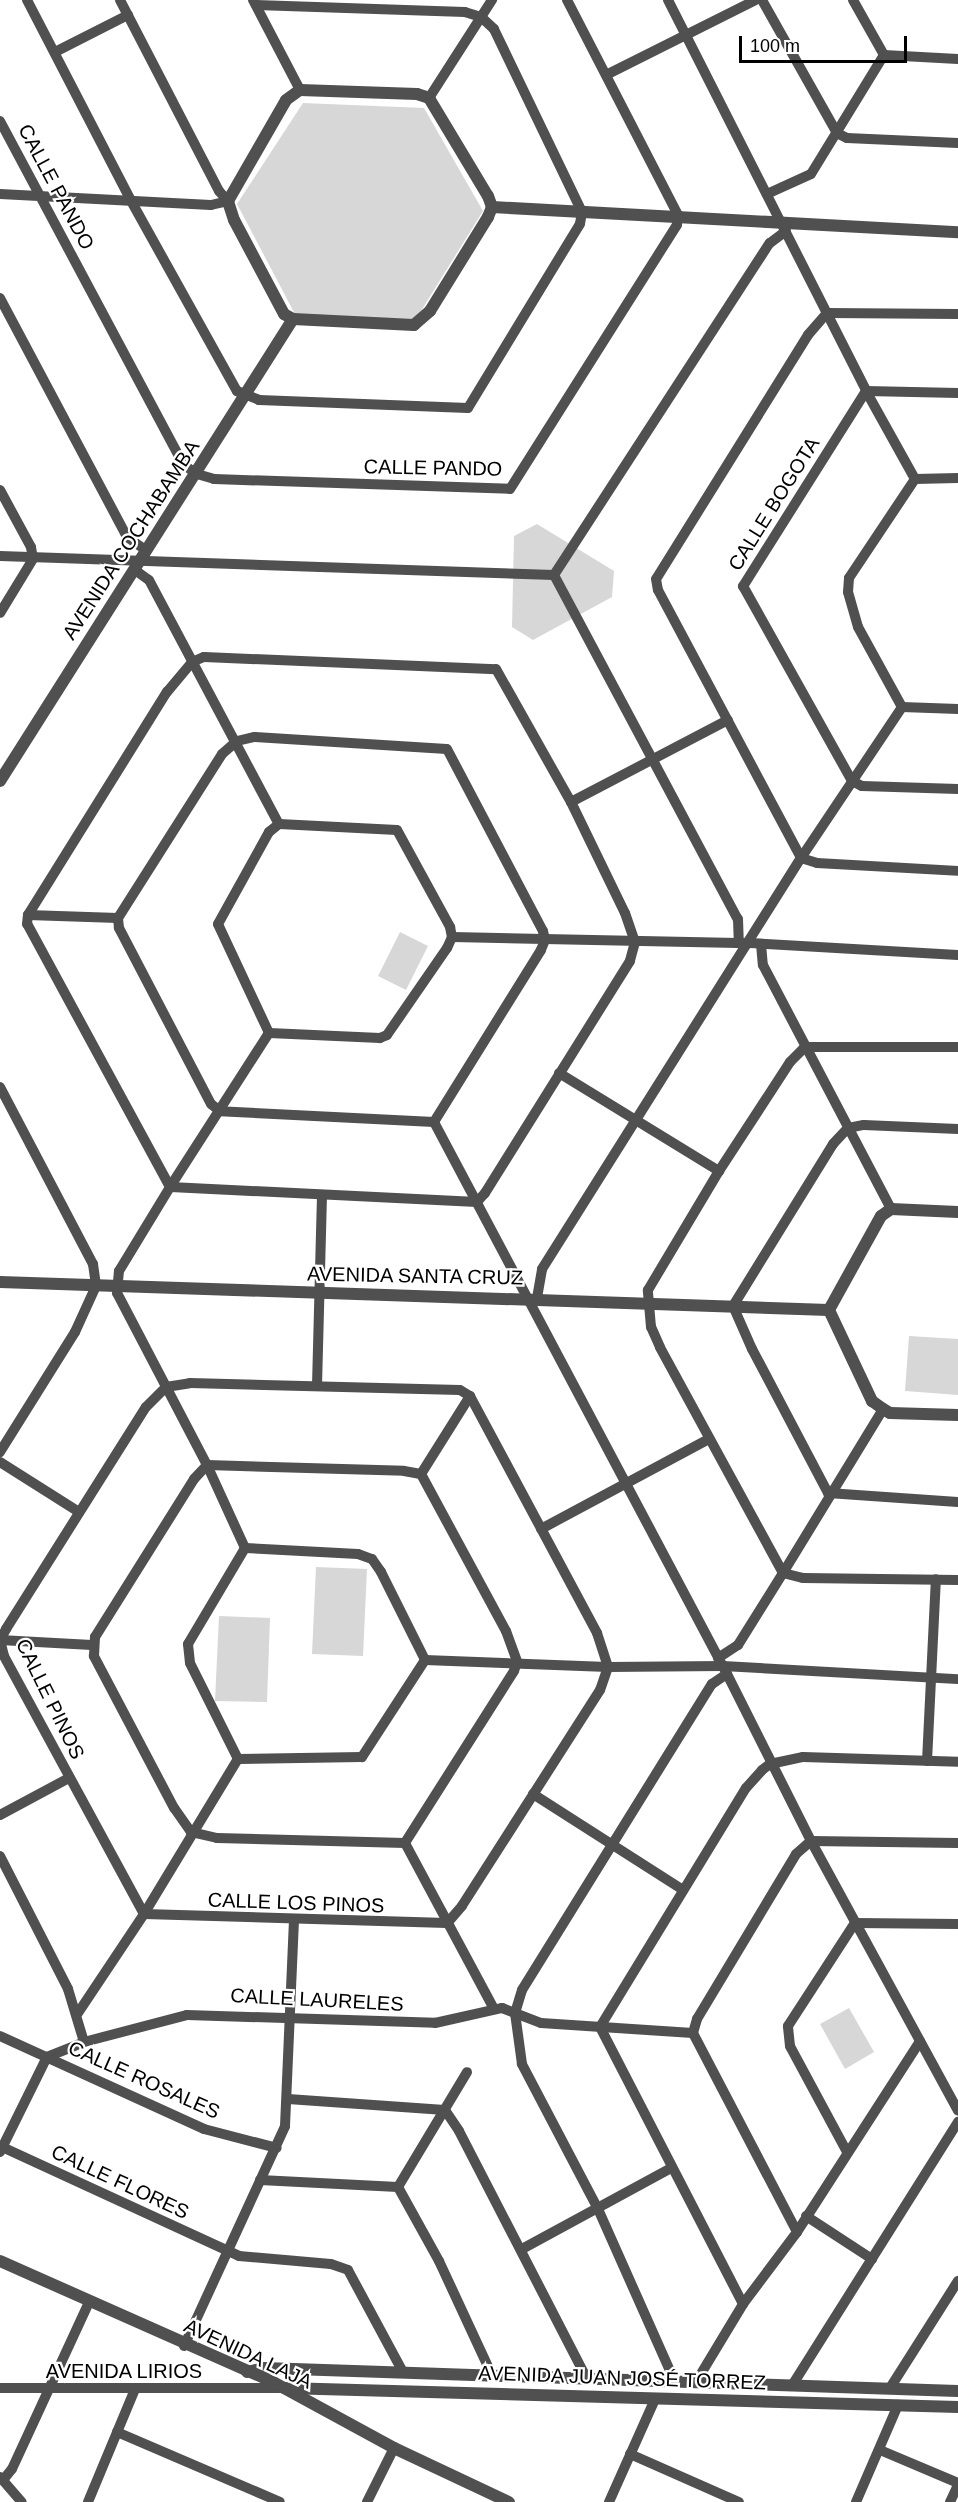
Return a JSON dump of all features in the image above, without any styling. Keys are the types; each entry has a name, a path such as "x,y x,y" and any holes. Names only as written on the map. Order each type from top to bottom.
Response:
{"street":[{"path":"27,0 130,199 237,391 246,398 468,408 580,224 582,212 578,198 499,39 481,17 454,11 255,3 300,90"},
{"path":"120,0 219,191 228,201 234,220 284,314 293,319 414,325 430,311 492,207"},
{"path":"429,98 492,0"},
{"path":"567,0 608,74 678,215"},
{"path":"668,0 866,391 915,479"},
{"path":"608,74 756,0"},
{"path":"762,0 837,134 847,138 958,143"},
{"path":"853,0 884,55"},
{"path":"55,52 128,15"},
{"path":"768,194 811,174 884,55"},
{"path":"884,55 958,59"},
{"path":"0,194 211,205 228,201 286,100 300,90 417,94 429,98 492,207"},
{"name":"CALLE PANDO","path":"0,121 184,465 197,474 214,479 510,489 677,225 678,215"},
{"path":"492,207 678,215 784,227 958,231"},
{"path":"554,575 770,243 784,227"},
{"path":"0,298 127,537 147,551"},
{"path":"827,313 958,314"},
{"path":"827,313 808,336 656,579 657,590 801,858 817,863 958,871"},
{"name":"AVENIDA COCHABAMBA","path":"0,781 246,398 293,319"},
{"path":"866,391 958,393"},
{"name":"CALLE BOGOTA","path":"852,781 743,586 866,391"},
{"path":"915,479 958,478"},
{"path":"902,706 858,627 848,592 849,579 915,479"},
{"path":"0,490 31,547 33,559 0,613"},
{"path":"0,556 137,566 554,575"},
{"path":"137,566 149,580 237,741 279,824"},
{"path":"554,575 891,1209"},
{"path":"170,1187 27,924 28,915 167,692 192,662 204,657 496,669 571,802 625,913 635,942 630,961 477,1202"},
{"path":"532,1298 542,1269 750,943 801,858 902,706"},
{"path":"902,706 958,709"},
{"path":"571,802 728,720"},
{"path":"434,1122 220,1111 211,1104 119,928 118,918 222,754 237,741 255,738 447,749 545,940"},
{"path":"852,781 862,786 958,789"},
{"path":"269,1033 218,924 269,832 279,824 397,830 452,937"},
{"path":"28,915 118,918"},
{"path":"452,937 750,943 958,955"},
{"path":"269,1033 380,1038 387,1035 452,937"},
{"path":"434,1122 545,940"},
{"path":"245,1548 207,1465 116,1285 119,1271 170,1187 269,1033"},
{"path":"958,1047 804,1047 790,1062 654,1276 648,1303 651,1327 709,1439 783,1573 803,1578 958,1580"},
{"path":"559,1072 638,1118 719,1171"},
{"path":"0,1087 93,1264 96,1286 75,1332 0,1452"},
{"path":"434,1122 532,1298 625,1483 722,1666 770,1764 958,2111"},
{"path":"828,1493 752,1349 733,1306 833,1144 848,1128 864,1125 958,1129"},
{"path":"170,1187 477,1202"},
{"path":"317,1386 322,1196"},
{"path":"958,1212 891,1209 881,1216 829,1310 873,1401 890,1413 958,1415"},
{"name":"AVENIDA SANTA CRUZ","path":"0,1282 532,1298 829,1310"},
{"path":"166,1387 190,1383 460,1390 470,1396 597,1633 608,1667 600,1690 462,1906 447,1923"},
{"name":"CALLE PINOS","path":"144,1914 4,1656 0,1640 146,1407 166,1387"},
{"path":"421,1474 470,1396"},
{"path":"675,2382 598,2209 522,2064 515,2013 522,1990 722,1666 738,1645 783,1573 828,1493 883,1409"},
{"path":"541,1529 709,1439"},
{"path":"0,1462 79,1512"},
{"path":"92,1645 194,1479 207,1465 404,1471 421,1474"},
{"path":"405,1844 514,1671 517,1662 506,1631 421,1474"},
{"path":"828,1493 958,1502"},
{"path":"245,1548 336,1552 372,1559 425,1660"},
{"path":"238,1759 190,1663 188,1644 245,1548"},
{"path":"927,1761 936,1579"},
{"path":"0,1640 92,1645"},
{"path":"92,1645 168,1798 191,1832 217,1838 405,1844"},
{"path":"425,1660 608,1667 722,1666 958,1679"},
{"path":"238,1759 362,1757 425,1660"},
{"path":"743,2304 600,2027 746,1788 770,1764 803,1757 958,1762"},
{"path":"78,2013 144,1914 191,1832 238,1759"},
{"path":"0,1815 69,1778"},
{"path":"533,1794 683,1890"},
{"path":"797,2232 693,2033 697,2019 796,1854 811,1841 958,1844"},
{"path":"405,1844 494,2009"},
{"path":"0,1856 78,2013 84,2042"},
{"name":"CALLE LOS PINOS","path":"144,1914 294,1922 447,1923"},
{"path":"184,2346 226,2250 277,2148 285,2126 288,2099 294,1922"},
{"path":"855,1923 958,1924"},
{"path":"847,2152 790,2046 788,2026 855,1923"},
{"name":"CALLE LAURELES","path":"47,2057 84,2042 187,2015 435,2023 494,2009 515,2013 541,2023 693,2033"},
{"name":"CALLE ROSALES","path":"0,2036 204,2129 277,2148"},
{"path":"696,2382 743,2304 797,2232 920,2041"},
{"path":"1,2148 47,2057"},
{"path":"398,2187 467,2072"},
{"path":"288,2099 445,2110"},
{"path":"445,2110 522,2249 587,2379"},
{"path":"793,2384 958,2122"},
{"name":"CALLE FLORES","path":"1,2148 226,2250 251,2259 331,2264 348,2270 403,2372"},
{"path":"522,2249 671,2168"},
{"path":"260,2180 398,2187"},
{"path":"398,2187 439,2261 492,2375"},
{"path":"806,2216 872,2259"},
{"name":"AVENIDA LAJA","path":"1,2264 284,2388 394,2448 509,2502"},
{"path":"890,2388 958,2281"},
{"path":"22,2502 1,2478 12,2469 89,2302"},
{"path":"246,2372 264,2368 958,2391"},
{"name":"AVENIDA LIRIOS","path":"0,2388 284,2388"},
{"name":"AVENIDA JUAN JOSÉ TORREZ","path":"284,2388 958,2407"},
{"path":"88,2502 135,2389"},
{"path":"609,2502 655,2398"},
{"path":"856,2502 898,2405"},
{"path":"117,2432 277,2501"},
{"path":"367,2502 394,2448"},
{"path":"880,2450 958,2484 950,2502"},
{"path":"630,2454 739,2502"}],"shaded area":[{"path":"303,103 424,108 483,211 416,319 296,316 237,204"},
{"path":"537,524 614,571 612,597 533,640 512,627 514,536"},
{"path":"400,932 428,946 406,990 378,976"},
{"path":"909,1336 958,1339 958,1395 905,1391"},
{"path":"316,1567 367,1569 363,1656 312,1654"},
{"path":"219,1616 270,1618 267,1702 215,1701"},
{"path":"849,2008 874,2052 845,2069 820,2024"}]}
